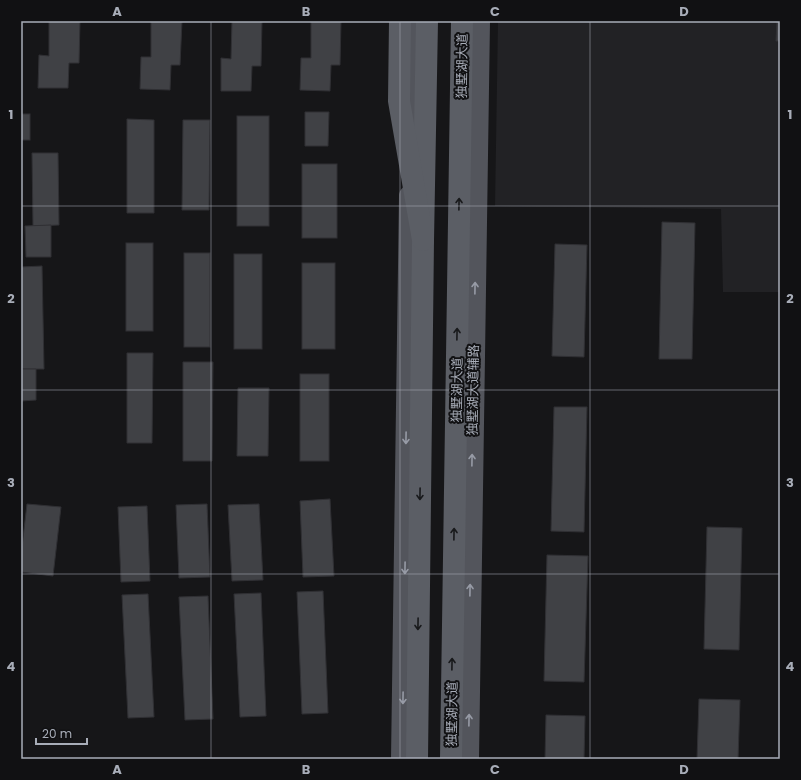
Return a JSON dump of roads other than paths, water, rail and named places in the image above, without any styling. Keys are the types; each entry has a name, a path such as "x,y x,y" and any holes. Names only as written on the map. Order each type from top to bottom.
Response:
{"highway":[{"path":"400,21 399,101 423,240"},
{"path":"417,759 427,21"},
{"name":"独墅湖大道","path":"451,759 462,21"}],"main road":[{"path":"402,759 412,21"},
{"name":"独墅湖大道辅路","path":"468,759 479,21"}]}
